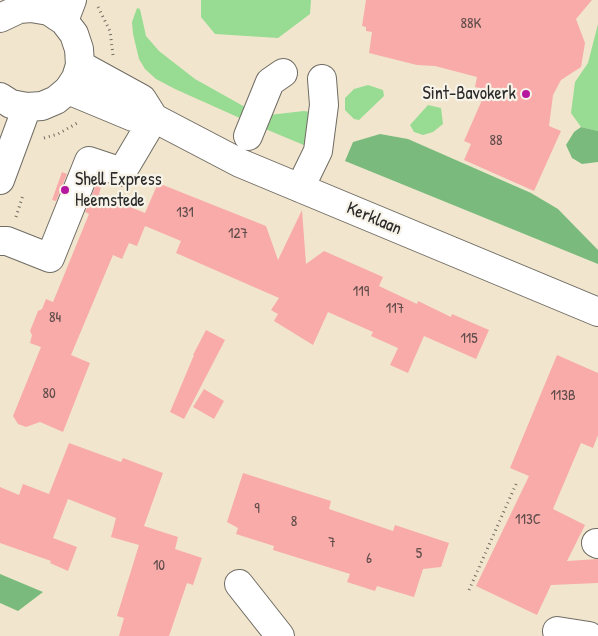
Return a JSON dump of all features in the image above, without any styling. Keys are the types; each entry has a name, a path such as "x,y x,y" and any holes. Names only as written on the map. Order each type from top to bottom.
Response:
{"street":[{"path":"0,18 33,4 49,11 68,11 79,49 80,65 76,78 68,90 56,100 42,106 27,108 11,104 0,97"},
{"name":"Kerklaan","path":"80,65 142,100 154,118"},
{"path":"248,136 270,82 283,73"},
{"path":"300,188 318,151 324,105 322,79"},
{"name":"Kerklaan","path":"68,90 133,117 154,118 240,163 598,312"},
{"path":"0,180 27,108"},
{"path":"4,241 50,258 89,161 122,172 154,118"},
{"path":"239,584 280,636"},
{"path":"558,631 589,636"}],"path":[{"path":"93,0 103,14 110,31 113,59"},
{"path":"39,146 41,138"},
{"path":"4,241 26,187"},
{"path":"469,590 518,482"}],"green space":[{"path":"201,0 311,0 310,14 278,38 215,34 201,17"},
{"path":"137,8 140,9 146,36 159,51 195,79 245,107 246,110 242,119 175,89 156,79 145,69 139,59 133,34 132,22"},
{"path":"598,24 598,131 581,127 571,113 575,82 588,63"},
{"path":"368,85 383,90 384,96 359,120 354,119 345,110 345,98 354,89"},
{"path":"428,105 441,108 443,124 433,132 423,135 414,132 410,125"},
{"path":"311,112 306,146 263,128 269,115"},
{"path":"581,127 598,131 598,162 582,164 572,158 566,145 574,132"},
{"path":"380,134 408,139 531,193 558,209 598,250 598,264 345,161 353,142"},
{"path":"0,574 43,592 18,611 0,603"}],"building":[{"name":"Sint-Bavokerk","path":"366,0 592,0 576,19 585,43 581,67 561,80 553,95 549,126 561,131 534,191 464,160 471,144 464,141 485,93 478,93 479,88 475,87 477,77 435,66 417,65 369,53 372,32 366,31 366,27 362,26"},
{"path":"62,172 67,174 56,201 52,200"},
{"path":"158,183 266,226 278,260 302,210 306,264 324,251 383,277 379,286 417,304 418,301 451,317 452,314 489,330 476,359 424,336 408,373 390,365 398,348 371,336 373,332 328,312 313,345 274,321 278,314 271,310 279,298 176,253 181,241 145,226 137,246 129,243 122,259 113,255 71,355 90,363 63,432 40,422 26,427 18,424 13,416 41,347 30,343 32,335 30,331 38,311 42,309 46,299 53,302 89,214 85,212 96,185 101,187 99,194 145,213"},
{"path":"206,330 225,340 184,419 170,412 193,355"},
{"path":"557,355 598,373 598,435 593,448 581,443 553,509 585,525 567,561 598,559 598,583 551,585 537,615 476,586 529,476 510,468"},
{"path":"204,389 224,401 214,419 193,407"},
{"path":"69,443 121,462 123,458 163,473 144,526 178,537 175,549 202,558 193,585 187,583 169,636 119,636 124,618 117,616 139,545 111,537 116,518 68,499 53,538 77,547 68,571 50,563 51,561 0,543 0,487 19,495 23,484 49,494"},
{"path":"243,473 331,501 329,509 393,531 395,525 449,543 441,567 423,569 414,597 377,586 375,591 347,582 350,574 273,550 274,546 236,534 238,528 227,522"}],"place":[{"name":"Sint-Bavokerk","path":"526,94"},
{"name":"Shell Express Heemstede","path":"65,190"}]}
